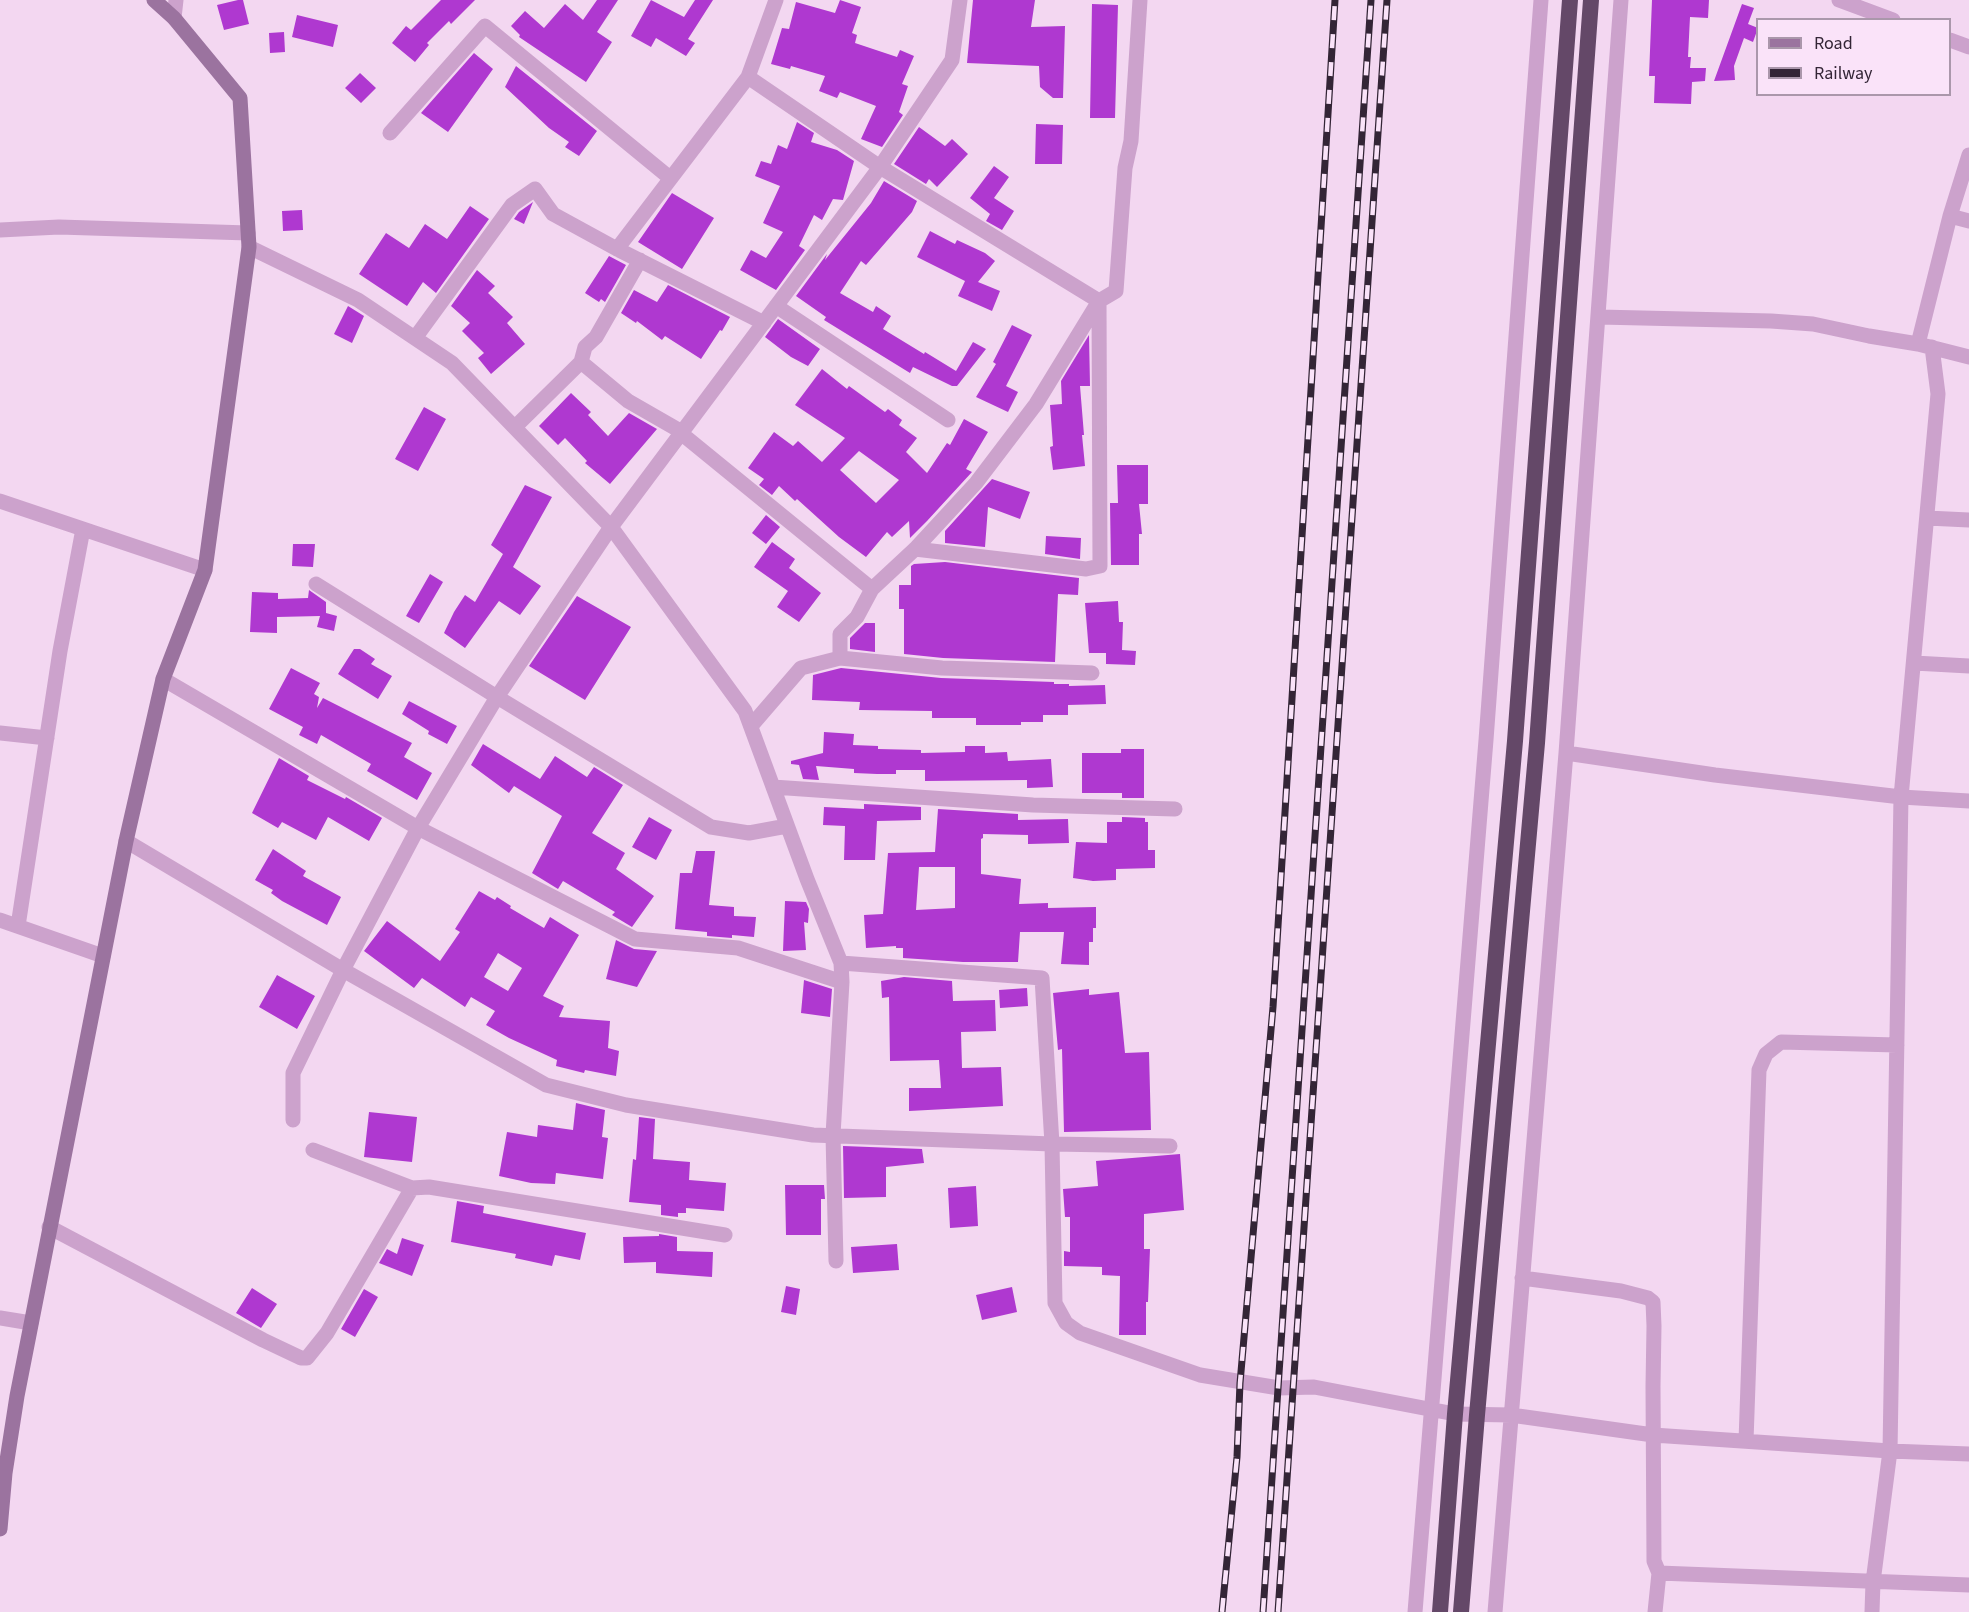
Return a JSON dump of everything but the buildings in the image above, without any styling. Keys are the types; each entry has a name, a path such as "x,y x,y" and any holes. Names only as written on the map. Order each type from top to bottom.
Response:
{"highway":[{"path":"1440,1612 1455,1414 1515,741 1570,0"},
{"path":"1461,1612 1537,743 1591,0"}],"main road":[{"path":"0,1529 5,1473 31,1323 126,841 163,680 205,570 248,240 240,98 174,18 154,0"}],"street":[{"path":"174,18 176,0"},
{"path":"617,249 748,76 776,0"},
{"path":"293,1120 293,1073 343,970 418,828 497,698 611,527 880,167 952,60 960,0"},
{"path":"840,658 840,634 857,617 872,589 915,549 976,483 1036,404 1099,301 1116,291 1125,168 1131,141 1140,0"},
{"path":"1415,1612 1504,505 1541,0"},
{"path":"1495,1612 1566,753 1621,0"},
{"path":"1839,0 1888,18"},
{"path":"390,133 485,26 670,178"},
{"path":"1951,40 1969,47"},
{"path":"748,76 880,167 1099,301"},
{"path":"1872,1612 1873,1582 1890,1451 1901,797 1938,394 1925,345 1950,216 1969,155"},
{"path":"415,338 512,205 535,189 553,214 764,323"},
{"path":"1950,216 1969,221"},
{"path":"0,230 58,227 248,240 358,300 452,363 611,527 745,711 841,963 842,982 833,1135 836,1261"},
{"path":"515,427 581,362 585,347 596,337 640,260"},
{"path":"915,549 1086,569 1100,566 1099,301"},
{"path":"776,306 948,420"},
{"path":"1599,317 1813,324 1925,345 1969,357"},
{"path":"581,362 628,401 682,432 872,589"},
{"path":"0,501 205,570"},
{"path":"1927,518 1969,520"},
{"path":"18,926 60,651 83,529"},
{"path":"316,584 497,698 711,827 749,833 787,826"},
{"path":"751,726 801,668 840,658 942,668 1092,673"},
{"path":"1914,663 1969,666"},
{"path":"163,680 418,828 635,939 738,948 842,982"},
{"path":"0,733 47,738"},
{"path":"1566,753 1715,775 1901,797 1969,801"},
{"path":"773,787 1033,805 1175,808"},
{"path":"126,841 343,970 546,1085 626,1105 813,1135 1170,1146"},
{"path":"0,920 104,956"},
{"path":"841,963 1042,978 1052,1144 1055,1303 1066,1323 1080,1333 1200,1375 1279,1388 1314,1388 1455,1414 1511,1415 1653,1435 1969,1454"},
{"path":"1746,1441 1759,1070 1766,1054 1781,1042 1897,1045"},
{"path":"313,1150 412,1188 429,1187 725,1235"},
{"path":"50,1227 263,1341 301,1358 307,1358 327,1333 412,1188"},
{"path":"1522,1278 1621,1291 1648,1298 1653,1302 1654,1560 1659,1573 1656,1612"},
{"path":"0,1318 31,1323"},
{"path":"1659,1573 1969,1585"}],"railway":[{"path":"1222,1612 1237,1457 1240,1383 1273,1007 1335,0"},
{"path":"1263,1612 1371,0"},
{"path":"1278,1612 1387,0"}]}
